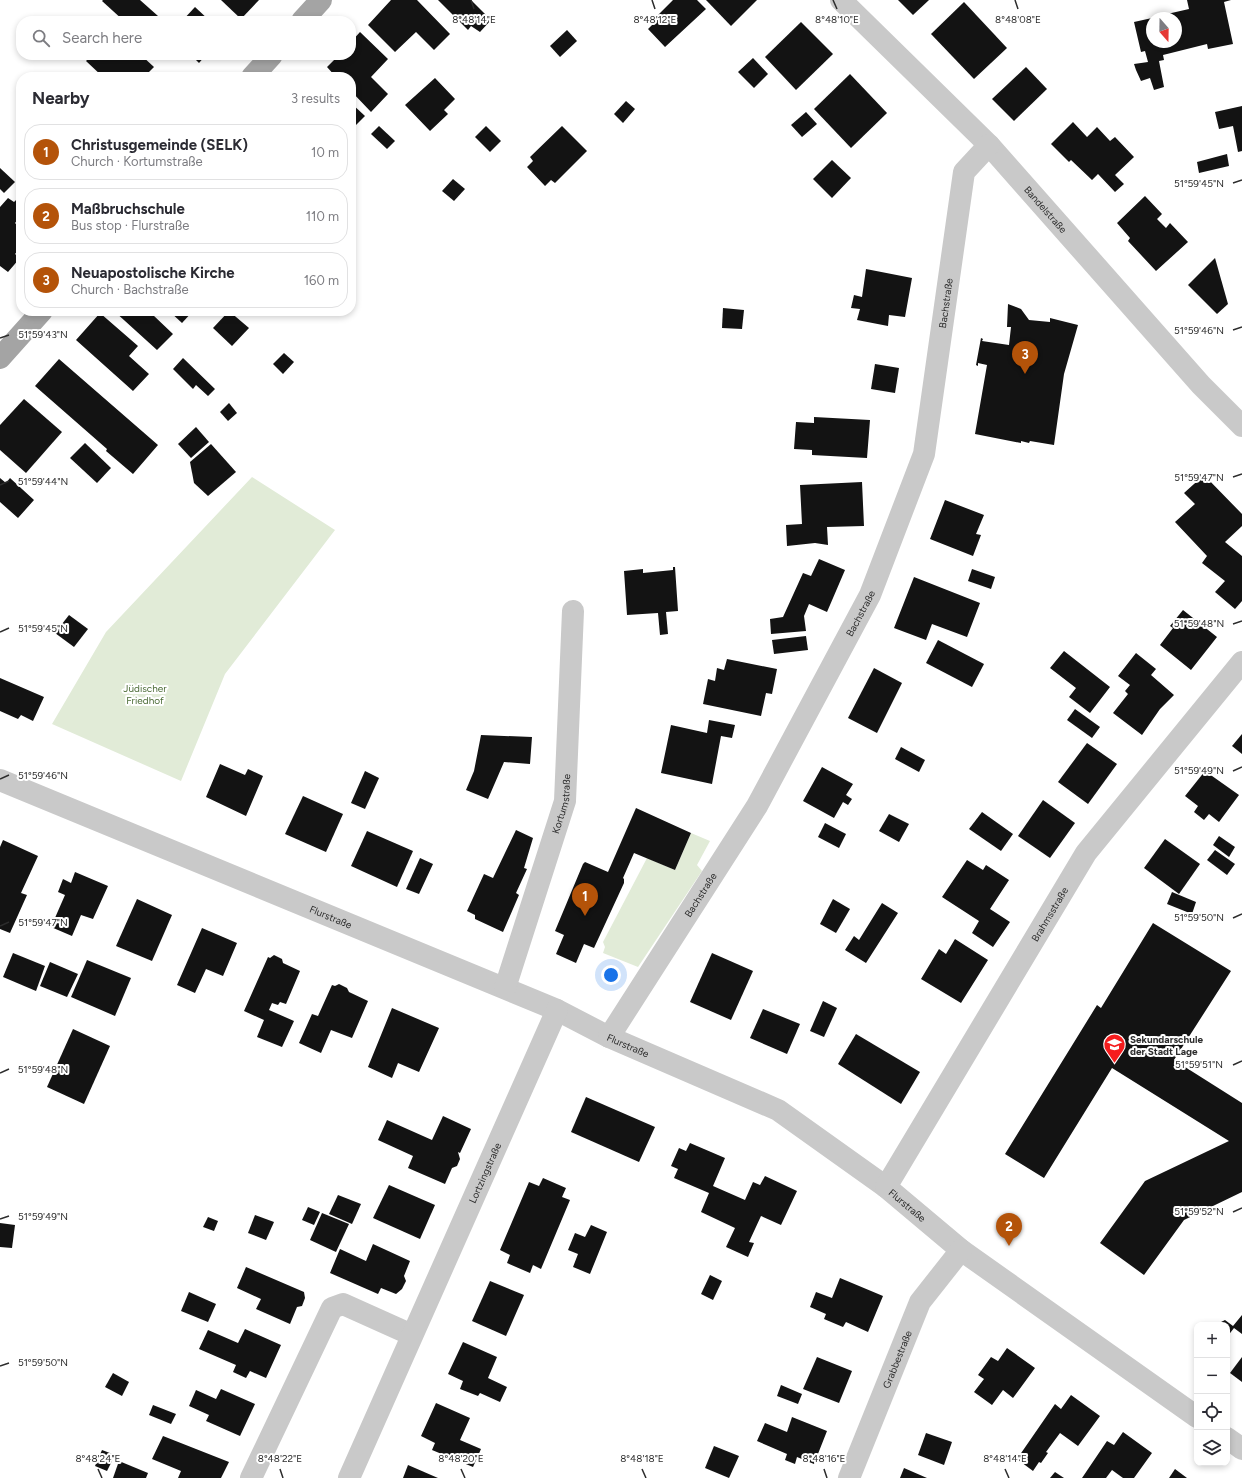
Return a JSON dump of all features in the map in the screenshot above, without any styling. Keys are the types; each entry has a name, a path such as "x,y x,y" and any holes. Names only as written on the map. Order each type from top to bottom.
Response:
{"main road":[{"path":"307,16 321,0"},
{"path":"257,72 267,60"},
{"path":"0,358 38,316"}],"street":[{"name":"Bandelstraße","path":"841,0 989,145 1200,385 1242,426"},
{"name":"Bachstraße","path":"609,1037 757,806 870,595 924,454 964,172 989,145"},
{"name":"Kortumstraße","path":"505,988 565,801 573,611"},
{"name":"Brahmsstraße","path":"886,1187 1086,853 1242,662"},
{"name":"Flurstraße","path":"0,780 557,1010 609,1037 778,1110 886,1187 961,1250 1194,1415"},
{"name":"Lortzingstraße","path":"349,1478 557,1010"},
{"name":"Grabbestraße","path":"849,1478 920,1302 961,1250"},
{"path":"251,1478 332,1308 343,1304 412,1335"},
{"path":"1230,1440 1242,1449"}],"green space":[{"name":"Jüdischer Friedhof","path":"252,477 335,530 225,674 181,781 52,724 106,632"},
{"path":"691,833 710,841 697,865 702,871 638,967 603,953 605,947 603,942 647,858 675,870"}],"building":[{"path":"140,0 158,16 118,16 102,1"},
{"path":"221,0 259,0 244,16 238,16"},
{"path":"391,0 417,0 450,34 434,50 416,32 395,52 368,25"},
{"path":"438,0 471,0 491,20 480,32 471,26 468,30"},
{"path":"673,0 697,0 706,9 665,47 648,29 660,17 658,15"},
{"path":"706,0 757,0 731,26"},
{"path":"898,0 929,0 913,15"},
{"path":"1187,0 1231,0 1224,2 1233,44 1208,49 1207,44 1163,55 1164,60 1159,61 1164,87 1154,90 1150,78 1141,81 1134,64 1148,62 1145,51 1141,52 1134,22 1146,19 1146,48 1182,48 1182,12 1176,12 1189,9"},
{"path":"964,2 1007,48 974,79 931,34"},
{"path":"195,7 205,16 187,16"},
{"path":"801,22 833,54 796,90 765,57"},
{"path":"567,30 577,41 560,57 550,46"},
{"path":"360,32 388,59 371,77 388,94 371,112 356,96 356,72 332,72 327,67 334,60 356,60 356,36"},
{"path":"753,58 768,74 754,88 738,72"},
{"path":"146,60 154,67 149,72 98,72 86,61"},
{"path":"1026,67 1047,89 1014,121 992,99"},
{"path":"850,74 887,113 851,148 814,109"},
{"path":"435,78 455,99 444,110 448,114 430,131 405,105"},
{"path":"626,101 635,109 623,123 614,114"},
{"path":"1242,106 1242,151 1238,152 1233,126 1219,129 1215,112"},
{"path":"356,108 365,116 356,125"},
{"path":"806,112 817,124 802,137 791,125"},
{"path":"1073,122 1087,137 1097,127 1110,141 1115,137 1134,157 1115,175 1124,184 1115,192 1098,174 1092,180 1071,160 1069,162 1051,144"},
{"path":"379,126 395,141 387,149 371,134"},
{"path":"486,126 501,141 490,152 475,137"},
{"path":"562,126 587,151 555,183 551,180 545,186 527,167 533,161 530,157"},
{"path":"1227,154 1229,166 1199,173 1197,162"},
{"path":"832,160 851,178 832,198 813,179"},
{"path":"0,168 15,182 4,193 0,189"},
{"path":"453,179 465,189 454,201 442,191"},
{"path":"1145,196 1162,214 1157,219 1166,228 1170,223 1188,242 1156,271 1128,241 1130,238 1117,223"},
{"path":"8,198 14,202 16,200 16,263 8,272 0,266 0,207"},
{"path":"1215,258 1228,304 1217,314 1188,285"},
{"path":"866,269 912,278 905,317 889,315 888,326 857,320 860,309 851,308 854,295 862,297"},
{"path":"1008,304 1021,309 1029,320 1050,322 1050,318 1078,325 1064,374 1054,445 1030,441 1029,443 1021,441 1021,443 975,434 987,365 978,363 978,366 976,365 981,338 983,339 982,341 1009,345 1011,327 1007,327"},
{"path":"723,308 744,310 742,329 722,328"},
{"path":"97,316 103,316 138,346 129,356 149,374 133,391 76,340"},
{"path":"120,316 154,316 173,334 157,350"},
{"path":"174,316 188,316 182,323"},
{"path":"224,316 235,316 249,328 232,346 213,328"},
{"path":"284,353 294,362 283,374 273,364"},
{"path":"183,358 215,389 208,396 196,385 193,389 173,369"},
{"path":"59,359 158,445 133,474 106,451 107,449 35,386"},
{"path":"875,364 899,368 895,393 871,389"},
{"path":"24,399 62,432 26,473 0,450 0,425"},
{"path":"229,403 237,413 228,421 220,412"},
{"path":"814,417 870,420 867,458 812,455 812,450 794,449 796,422 814,423"},
{"path":"196,427 209,442 191,458 178,444"},
{"path":"85,443 111,468 97,483 70,458"},
{"path":"211,444 236,472 208,496 194,483 190,462"},
{"path":"1204,475 1242,514 1242,526 1225,542 1242,556 1242,601 1235,609 1215,592 1225,581 1202,563 1207,556 1175,522 1195,504 1184,493"},
{"path":"0,478 6,483 10,478 34,500 18,518 0,502"},
{"path":"862,482 864,526 827,527 828,545 815,543 787,546 786,525 802,524 800,485"},
{"path":"945,500 984,515 976,534 981,535 973,556 930,539"},
{"path":"819,559 845,570 827,612 809,604 804,616 806,631 771,634 770,619 783,617 803,573 811,576"},
{"path":"673,567 675,567 678,611 666,612 668,634 660,635 658,613 627,615 624,571 643,569 643,573 673,570"},
{"path":"972,569 995,577 991,589 968,581"},
{"path":"914,577 980,603 967,637 932,624 926,640 894,628"},
{"path":"1183,610 1217,637 1191,670 1160,645 1173,628 1170,626"},
{"path":"69,615 88,629 74,647 55,633"},
{"path":"806,636 808,650 774,654 772,640"},
{"path":"938,640 984,664 972,687 926,663"},
{"path":"1064,651 1110,687 1090,713 1069,697 1076,688 1050,668"},
{"path":"1136,653 1156,669 1151,675 1174,695 1160,709 1142,735 1113,713 1128,694 1125,691 1130,685 1118,676"},
{"path":"727,659 777,669 772,694 766,693 761,716 703,704 708,679 715,681 717,668 724,670"},
{"path":"874,668 902,683 877,733 848,718"},
{"path":"0,678 44,697 33,721 21,715 18,719 0,711"},
{"path":"1075,709 1100,727 1092,738 1067,720"},
{"path":"709,720 735,725 732,738 721,736 712,784 661,773 671,725 707,733"},
{"path":"1242,734 1242,754 1232,746"},
{"path":"481,735 532,737 530,764 504,762 488,799 466,790 474,771"},
{"path":"1087,743 1117,764 1088,804 1058,782"},
{"path":"901,747 925,760 919,772 895,759"},
{"path":"220,764 245,775 248,769 263,776 246,816 206,797"},
{"path":"822,767 853,784 846,795 852,799 848,805 843,802 834,818 803,801"},
{"path":"365,771 379,778 365,809 351,803"},
{"path":"1205,771 1239,795 1219,822 1209,814 1204,820 1194,812 1198,806 1185,796"},
{"path":"303,796 343,814 326,852 285,834"},
{"path":"1043,800 1075,823 1050,858 1018,836"},
{"path":"636,808 691,833 675,870 634,853 623,878 624,883 594,948 584,944 576,963 556,954 564,935 555,931 583,864 585,862 608,872"},
{"path":"982,812 1013,834 1001,851 969,829"},
{"path":"889,814 909,824 899,842 879,831"},
{"path":"825,823 846,834 839,848 818,837"},
{"path":"516,830 533,838 524,868 527,869 516,893 519,895 503,932 475,919 475,915 467,911 484,874 493,878"},
{"path":"367,831 413,851 397,887 351,866"},
{"path":"1219,836 1235,847 1229,857 1213,845"},
{"path":"1165,839 1200,864 1179,894 1144,868"},
{"path":"3,840 38,856 21,893 27,895 10,933 0,929 0,847"},
{"path":"1215,850 1235,864 1227,875 1207,860"},
{"path":"420,858 433,864 419,894 406,889"},
{"path":"967,860 983,870 986,865 1009,880 990,909 1010,922 993,947 972,933 979,921 942,897"},
{"path":"75,872 108,886 93,919 81,915 72,936 51,927 65,895 58,892 63,879 71,883"},
{"path":"1172,892 1196,902 1192,914 1167,904"},
{"path":"137,899 172,915 152,961 116,946"},
{"path":"833,899 850,909 836,933 820,924"},
{"path":"882,903 898,913 866,963 845,950 854,936 859,940"},
{"path":"1153,923 1231,971 1174,1060 1242,1103 1242,1192 1184,1220 1144,1275 1100,1243 1145,1181 1229,1141 1112,1068 1044,1178 1005,1154 1097,1005 1101,1008"},
{"path":"202,928 237,943 223,976 206,969 195,993 177,985"},
{"path":"955,939 988,960 961,1003 921,979 939,949 946,954"},
{"path":"13,953 45,966 36,991 3,977"},
{"path":"712,953 753,971 731,1020 690,1002"},
{"path":"274,955 282,959 283,963 300,971 286,1004 280,1002 278,1005 272,1003 269,1010 294,1021 282,1047 257,1037 264,1020 244,1011 268,957 270,958"},
{"path":"87,960 131,978 115,1016 71,997"},
{"path":"50,962 78,974 67,997 40,986"},
{"path":"339,984 347,988 349,992 368,1001 352,1038 331,1030 321,1053 299,1043 312,1014 318,1016 332,985 335,986"},
{"path":"823,1001 837,1008 824,1037 810,1031"},
{"path":"392,1008 439,1028 419,1072 398,1063 392,1078 368,1067"},
{"path":"763,1009 800,1024 787,1054 750,1038"},
{"path":"73,1029 110,1046 84,1104 47,1087"},
{"path":"856,1034 920,1072 901,1104 838,1064"},
{"path":"586,1097 655,1127 639,1162 571,1132"},
{"path":"443,1116 471,1129 460,1153 458,1152 460,1159 457,1166 452,1168 445,1184 408,1168 413,1156 378,1140 387,1120 432,1140"},
{"path":"690,1143 725,1158 713,1186 745,1200 753,1182 760,1185 765,1176 797,1191 781,1225 761,1216 749,1242 754,1243 748,1257 726,1247 735,1228 701,1212 709,1193 674,1178 678,1169 671,1166 679,1148 686,1151"},
{"path":"543,1178 566,1188 562,1197 570,1200 541,1269 533,1265 530,1273 507,1263 510,1255 500,1250 529,1182 539,1186"},
{"path":"389,1185 435,1205 420,1239 373,1218"},
{"path":"338,1195 361,1204 352,1224 329,1214"},
{"path":"308,1207 320,1212 314,1225 302,1220"},
{"path":"322,1213 349,1224 336,1252 310,1240"},
{"path":"255,1215 274,1222 266,1240 248,1233"},
{"path":"208,1217 218,1221 214,1231 203,1227"},
{"path":"0,1223 15,1225 12,1248 0,1247"},
{"path":"591,1225 607,1232 590,1274 573,1267 578,1254 568,1250 575,1233 585,1237"},
{"path":"373,1244 410,1261 404,1276 406,1281 402,1289 396,1294 381,1288 378,1294 330,1273 340,1249 366,1261"},
{"path":"246,1267 304,1292 305,1298 302,1306 297,1307 290,1324 256,1309 261,1299 237,1288"},
{"path":"710,1275 722,1281 713,1300 701,1294"},
{"path":"840,1278 883,1296 868,1332 846,1322 843,1327 824,1319 826,1314 810,1307 816,1292 832,1298"},
{"path":"490,1281 524,1295 506,1336 472,1321"},
{"path":"189,1292 216,1304 208,1322 181,1311"},
{"path":"1242,1315 1242,1334 1234,1328 1230,1333 1230,1324 1233,1326"},
{"path":"245,1329 281,1345 266,1378 250,1371 246,1378 233,1372 236,1365 199,1349 208,1330 238,1343"},
{"path":"463,1342 497,1357 488,1378 507,1387 500,1402 480,1393 478,1396 460,1389 463,1381 448,1374"},
{"path":"1007,1348 1035,1368 1013,1398 1003,1390 992,1405 974,1392 984,1379 978,1375 991,1357 998,1361"},
{"path":"817,1357 852,1371 839,1403 803,1389"},
{"path":"1242,1357 1242,1382 1230,1373"},
{"path":"113,1373 129,1382 122,1396 105,1387"},
{"path":"781,1385 802,1394 798,1404 777,1396"},
{"path":"221,1389 255,1404 240,1436 206,1421 209,1415 189,1406 196,1390 216,1399"},
{"path":"1071,1395 1100,1416 1078,1446 1060,1433 1046,1452 1048,1453 1041,1463 1039,1462 1033,1471 1017,1459 1055,1404 1061,1409"},
{"path":"436,1403 470,1418 460,1440 481,1449 473,1467 432,1450 435,1443 421,1436"},
{"path":"153,1405 176,1414 171,1424 149,1415"},
{"path":"792,1417 827,1431 814,1464 797,1457 795,1464 785,1460 787,1454 757,1441 765,1423 787,1432"},
{"path":"1123,1432 1152,1453 1134,1478 1123,1478 1112,1470 1106,1478 1082,1478 1107,1441 1114,1445"},
{"path":"926,1433 952,1442 944,1465 918,1455"},
{"path":"163,1436 229,1462 221,1478 178,1478 181,1471 152,1459"},
{"path":"714,1446 739,1456 729,1478 705,1468"},
{"path":"102,1450 115,1455 107,1471 95,1466"},
{"path":"119,1461 148,1473 146,1478 113,1478"},
{"path":"408,1465 438,1478 403,1478"},
{"path":"904,1468 927,1478 900,1478"},
{"path":"1175,1469 1187,1478 1169,1478"},
{"path":"1055,1472 1064,1478 1050,1478"}],"place":[{"name":"Neuapostolische Kirche","path":"1025,374"},
{"name":"Christusgemeinde (SELK)","path":"585,916"},
{"name":"Sekundarschule der Stadt Lage","path":"1115,1064"},
{"name":"Maßbruchschule","path":"1009,1246"}]}
